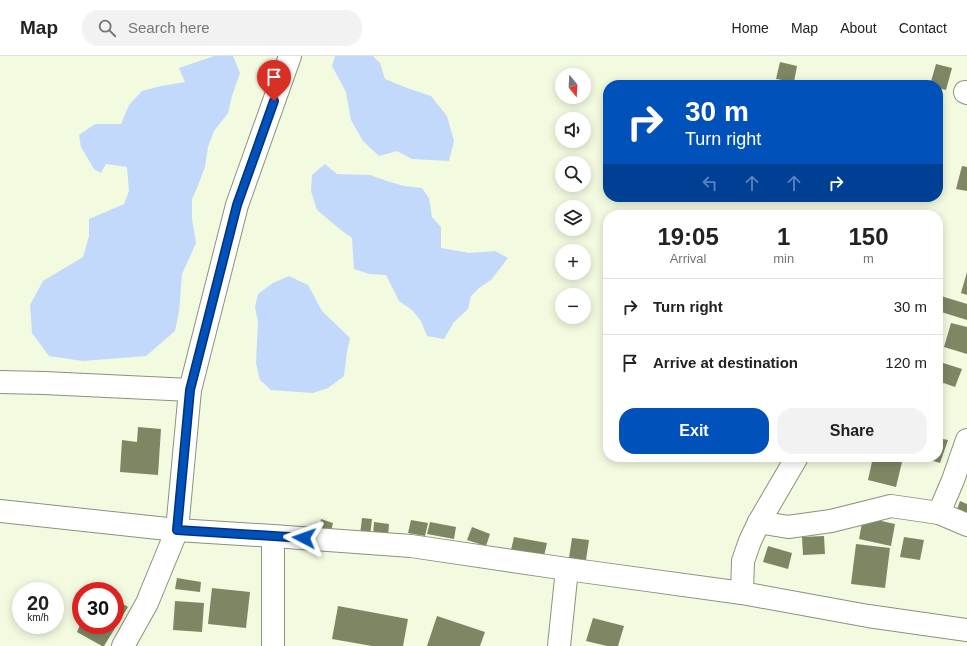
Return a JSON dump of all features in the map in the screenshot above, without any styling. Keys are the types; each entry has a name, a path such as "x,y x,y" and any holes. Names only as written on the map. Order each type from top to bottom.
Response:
{"street":[{"path":"123,646 146,603 177,530 190,390 237,205 290,56"},
{"path":"0,382 190,390"},
{"path":"939,513 953,480 967,440"},
{"path":"742,593 743,561 750,541 759,522 795,462"},
{"path":"759,522 788,527 831,521 891,506 939,513 967,525"},
{"path":"0,511 177,530 411,546 742,593 868,616 967,630"},
{"path":"272,646 273,536"},
{"path":"558,646 567,569"}],"water":[{"path":"214,56 233,56 240,73 228,113 214,131 208,147 205,167 192,199 192,218 196,243 182,274 179,312 175,331 146,356 83,361 49,356 32,333 30,305 43,281 83,257 89,236 89,219 124,204 129,191 127,167 106,164 101,173 94,169 81,147 79,135 95,124 121,124 129,105 142,91 185,82 179,68"},
{"path":"335,56 373,56 380,63 385,79 431,96 447,116 454,141 449,161 412,159 397,151 379,156 363,141 351,120 346,92 332,66"},
{"path":"325,164 337,174 370,175 404,186 422,188 429,198 432,217 441,227 441,248 469,253 495,251 508,258 491,280 479,288 471,296 468,309 454,322 444,339 427,336 421,321 412,310 399,301 386,275 369,274 354,269 352,238 317,210 311,191 312,175"},
{"path":"289,276 308,285 322,311 350,338 344,376 328,388 313,393 271,390 260,380 256,363 258,322 255,307 258,294 273,283"}],"building":[{"path":"780,62 797,66 794,80 776,79"},
{"path":"936,64 952,68 946,90 943,89 943,80 931,80"},
{"path":"962,166 967,167 967,191 956,189"},
{"path":"967,272 967,295 961,293"},
{"path":"943,297 967,304 967,320 943,313"},
{"path":"951,323 967,327 967,354 944,347"},
{"path":"943,363 962,369 955,387 943,383"},
{"path":"138,427 161,429 158,475 120,472 122,440 137,442"},
{"path":"943,439 948,440 943,454"},
{"path":"872,462 902,462 896,487 868,480"},
{"path":"960,501 967,504 967,523 954,518"},
{"path":"863,517 895,524 891,546 859,539"},
{"path":"362,518 372,519 370,536 360,535"},
{"path":"321,519 333,523 331,532 319,529"},
{"path":"411,520 428,523 425,536 408,533"},
{"path":"374,522 389,524 388,537 373,536"},
{"path":"430,522 456,527 454,539 427,534"},
{"path":"472,527 490,534 486,546 467,540"},
{"path":"824,536 825,554 803,555 802,537"},
{"path":"514,537 547,543 544,556 511,550"},
{"path":"904,537 924,540 920,560 900,557"},
{"path":"572,538 589,540 586,560 569,558"},
{"path":"856,544 890,548 885,588 851,584"},
{"path":"768,546 792,553 788,569 763,562"},
{"path":"177,578 201,582 200,592 175,589"},
{"path":"212,588 250,592 246,628 208,624"},
{"path":"175,601 204,603 202,632 173,630"},
{"path":"124,605 128,607 124,614"},
{"path":"338,606 408,619 403,646 372,646 332,639"},
{"path":"437,616 485,632 480,646 427,646"},
{"path":"593,618 624,626 618,646 607,646 586,641"},
{"path":"81,634 111,634 104,646"}],"route":[{"path":"274,101 237,205 190,390 177,530 304,538"}]}
